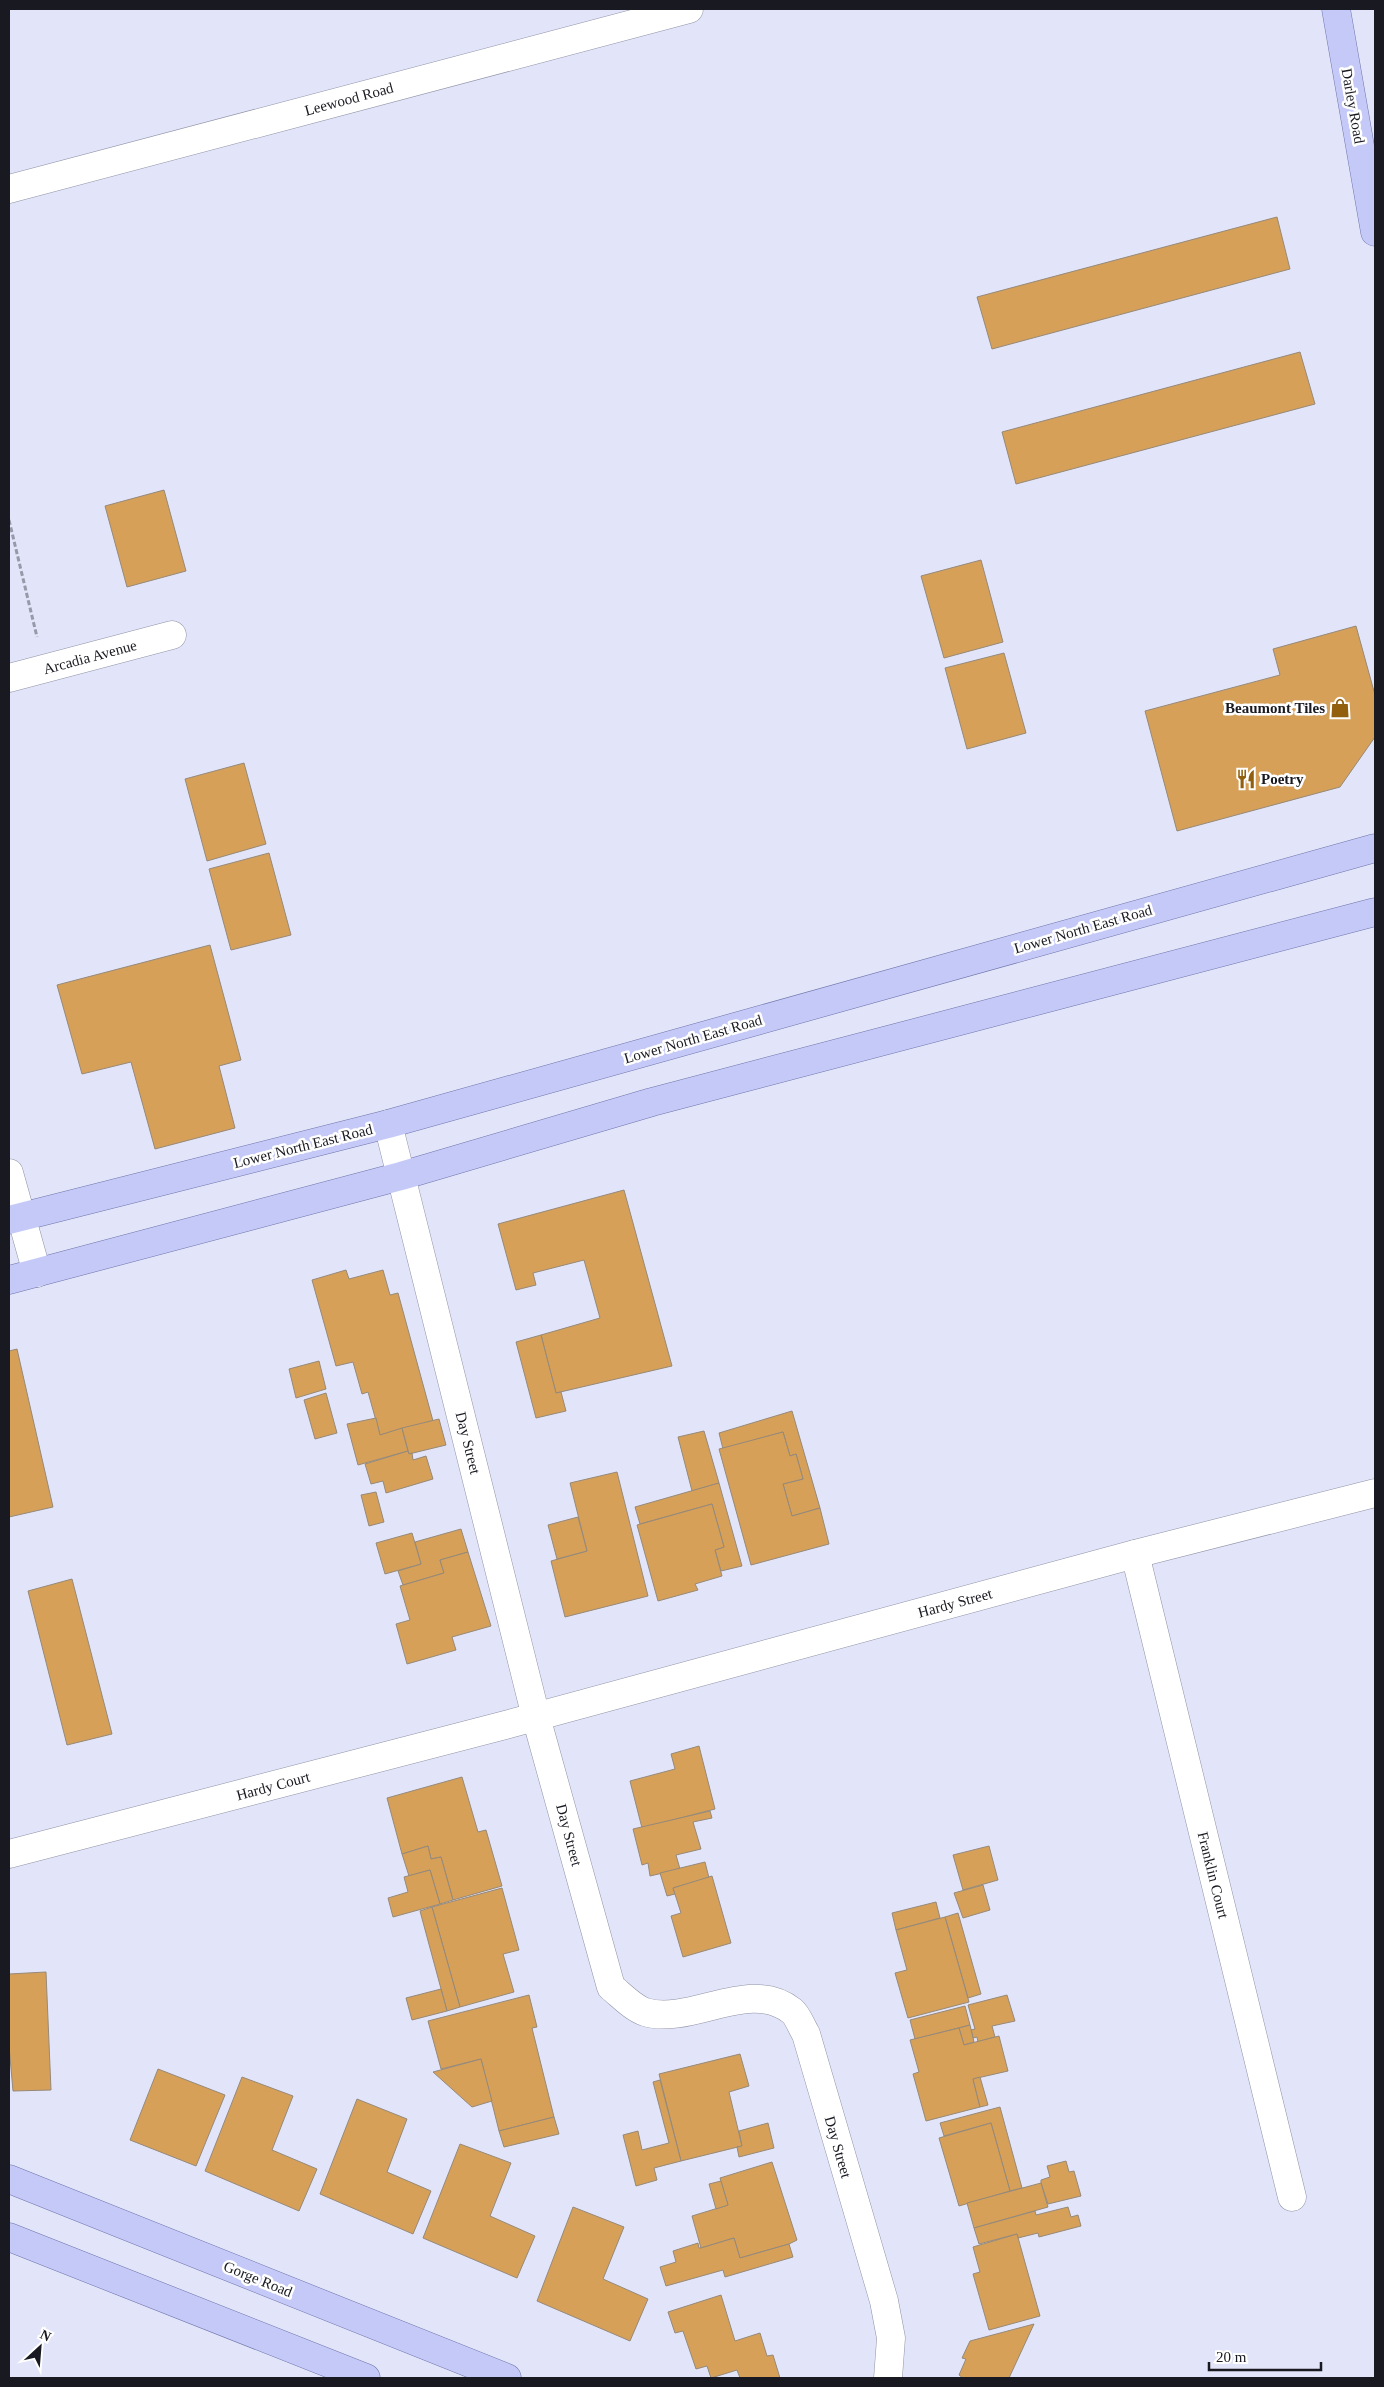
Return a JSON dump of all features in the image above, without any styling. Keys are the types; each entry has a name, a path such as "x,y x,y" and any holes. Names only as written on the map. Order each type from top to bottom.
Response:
{"main road":[{"name":"Darley Road","path":"1336,9 1375,232"},
{"path":"1323,862 1375,828"},
{"name":"Lower North East Road","path":"15,1218 388,1124 1375,848"},
{"path":"9,1280 402,1176 652,1102 1375,912"},
{"path":"1338,922 1375,926"},
{"name":"Gorge Road","path":"9,2179 507,2378"},
{"path":"9,2237 366,2378"}],"street":[{"name":"Leewood Road","path":"9,189 689,9"},
{"name":"Arcadia Avenue","path":"9,678 172,635"},
{"name":"Day Street","path":"388,1124 536,1717 611,1987 644,2011 658,2014 743,2000 761,1999 777,2003 793,2012 806,2034 863,2236 884,2301 891,2338 888,2378"},
{"path":"9,1173 15,1218 37,1273"},
{"name":"Hardy Street","path":"536,1717 1135,1554 1375,1493"},
{"name":"Franklin Court","path":"1135,1554 1292,2196"},
{"name":"Hardy Court","path":"9,1854 536,1717"}],"path":[{"path":"9,520 44,669"}],"building":[{"path":"1277,217 1290,269 992,349 977,297"},
{"path":"1300,352 1315,404 1016,484 1002,432"},
{"path":"164,490 186,571 127,587 105,506"},
{"path":"981,560 1003,642 944,658 921,576"},
{"path":"1356,626 1375,695 1375,737 1340,787 1177,831 1145,711 1280,675 1273,649"},
{"path":"1004,653 1026,733 967,749 945,668"},
{"path":"244,763 266,844 207,861 185,779"},
{"path":"269,853 291,935 231,950 209,869"},
{"path":"210,945 241,1060 219,1066 235,1128 155,1149 131,1062 82,1074 57,985"},
{"path":"624,1190 672,1366 556,1393 541,1335 600,1318 584,1260 533,1273 536,1285 516,1290 498,1224"},
{"path":"346,1270 349,1279 383,1270 390,1295 398,1293 433,1421 380,1435 368,1392 362,1394 353,1362 336,1366 312,1280"},
{"path":"541,1335 556,1393 561,1392 566,1411 536,1418 516,1342"},
{"path":"17,1349 53,1507 9,1517 9,1351"},
{"path":"319,1361 326,1389 296,1398 289,1369"},
{"path":"326,1393 337,1433 315,1439 304,1400"},
{"path":"792,1411 820,1508 792,1516 783,1484 803,1479 796,1454 790,1456 783,1432 723,1449 719,1433"},
{"path":"376,1418 380,1435 402,1428 408,1451 358,1465 347,1424"},
{"path":"439,1419 446,1445 409,1454 402,1428"},
{"path":"704,1431 719,1483 692,1491 678,1437"},
{"path":"783,1432 790,1456 796,1454 803,1479 783,1484 792,1516 820,1508 829,1544 751,1565 719,1449"},
{"path":"408,1451 409,1454 412,1453 413,1460 426,1456 433,1479 386,1493 383,1481 371,1484 365,1464"},
{"path":"617,1472 648,1596 565,1617 551,1561 587,1551 570,1483"},
{"path":"719,1483 742,1566 721,1571 715,1550 724,1547 712,1504 640,1524 635,1507"},
{"path":"376,1492 384,1522 369,1526 361,1495"},
{"path":"712,1504 724,1547 715,1550 722,1576 695,1584 698,1590 658,1601 637,1525"},
{"path":"578,1517 587,1551 557,1559 548,1525"},
{"path":"461,1529 468,1552 440,1560 444,1573 403,1585 398,1571 421,1564 415,1542"},
{"path":"412,1533 421,1564 385,1574 376,1543"},
{"path":"468,1552 491,1626 452,1637 456,1650 407,1664 396,1624 410,1620 400,1586 444,1573 440,1560"},
{"path":"72,1579 112,1734 67,1745 28,1591"},
{"path":"699,1746 715,1809 642,1828 630,1781 675,1769 671,1754"},
{"path":"462,1777 478,1832 486,1830 502,1886 453,1900 441,1857 431,1859 428,1846 402,1854 387,1798"},
{"path":"710,1811 712,1818 693,1822 701,1849 676,1855 680,1869 650,1876 648,1863 642,1865 633,1829"},
{"path":"428,1846 431,1859 441,1857 453,1900 440,1904 430,1870 409,1876 402,1854"},
{"path":"989,1846 998,1880 963,1890 953,1855"},
{"path":"705,1862 709,1878 673,1888 675,1894 667,1896 660,1873"},
{"path":"430,1870 440,1904 393,1917 388,1898 408,1892 404,1877"},
{"path":"712,1876 731,1943 683,1957 671,1916 681,1913 673,1888"},
{"path":"983,1885 990,1910 963,1918 954,1893"},
{"path":"502,1888 519,1950 503,1954 514,1992 460,2007 432,1907"},
{"path":"936,1902 940,1918 896,1930 892,1913"},
{"path":"432,1907 460,2007 447,2011 420,1911"},
{"path":"958,1913 981,1994 968,1998 945,1917"},
{"path":"945,1917 969,2002 908,2018 895,1973 907,1970 896,1930"},
{"path":"46,1972 51,2090 13,2091 9,2046 9,1974"},
{"path":"441,1989 447,2011 412,2020 406,1998"},
{"path":"529,1995 537,2027 532,2028 554,2117 499,2131 481,2059 441,2069 428,2021"},
{"path":"1007,1995 1015,2021 992,2026 995,2037 978,2042 977,2037 973,2038 971,2030 975,2029 968,2005"},
{"path":"965,2006 970,2025 915,2039 910,2020"},
{"path":"970,2025 974,2042 964,2045 959,2028"},
{"path":"959,2028 964,2045 999,2036 1008,2071 973,2079 980,2107 926,2121 913,2074 919,2072 910,2040"},
{"path":"740,2054 749,2086 729,2092 742,2146 681,2161 659,2074"},
{"path":"481,2059 492,2101 472,2107 433,2072"},
{"path":"158,2069 225,2095 196,2166 130,2140"},
{"path":"242,2077 293,2096 272,2150 317,2169 299,2211 205,2171"},
{"path":"980,2077 988,2105 980,2107 973,2079"},
{"path":"660,2080 681,2161 654,2168 657,2180 636,2186 623,2135 638,2131 642,2150 669,2143 653,2082"},
{"path":"357,2099 407,2119 387,2172 431,2191 413,2234 320,2194"},
{"path":"1000,2107 1022,2188 1010,2191 991,2123 944,2136 940,2123"},
{"path":"554,2117 559,2134 504,2147 499,2131"},
{"path":"768,2123 774,2148 739,2157 737,2147 742,2146 739,2131"},
{"path":"991,2123 1010,2191 959,2206 939,2138"},
{"path":"460,2144 511,2163 490,2216 535,2236 517,2278 423,2238"},
{"path":"1066,2161 1069,2172 1074,2171 1081,2196 1048,2204 1041,2180 1050,2177 1047,2166"},
{"path":"772,2162 797,2240 740,2258 734,2238 701,2248 692,2216 728,2205 720,2178"},
{"path":"721,2181 728,2205 716,2209 709,2184"},
{"path":"1041,2183 1048,2207 974,2228 967,2203"},
{"path":"573,2207 624,2227 603,2279 648,2299 630,2341 537,2301"},
{"path":"1068,2207 1071,2217 1078,2215 1081,2226 1039,2237 1038,2233 1018,2238 1017,2234 979,2244 974,2228 1035,2211 1036,2215"},
{"path":"1017,2234 1040,2316 989,2330 973,2274 980,2272 973,2247"},
{"path":"734,2238 740,2258 789,2244 793,2257 725,2277 723,2270 666,2286 660,2267 676,2262 673,2251 698,2243 699,2248 701,2248"},
{"path":"721,2295 735,2341 760,2333 767,2356 773,2355 780,2378 740,2378 737,2370 711,2378 707,2366 696,2369 683,2331 675,2333 668,2312"},
{"path":"1034,2324 1009,2378 963,2378 959,2375 966,2359 962,2358 970,2341"}],"place":[{"name":"Beaumont Tiles","path":"1340,708"},
{"name":"Poetry","path":"1246,779"}]}
